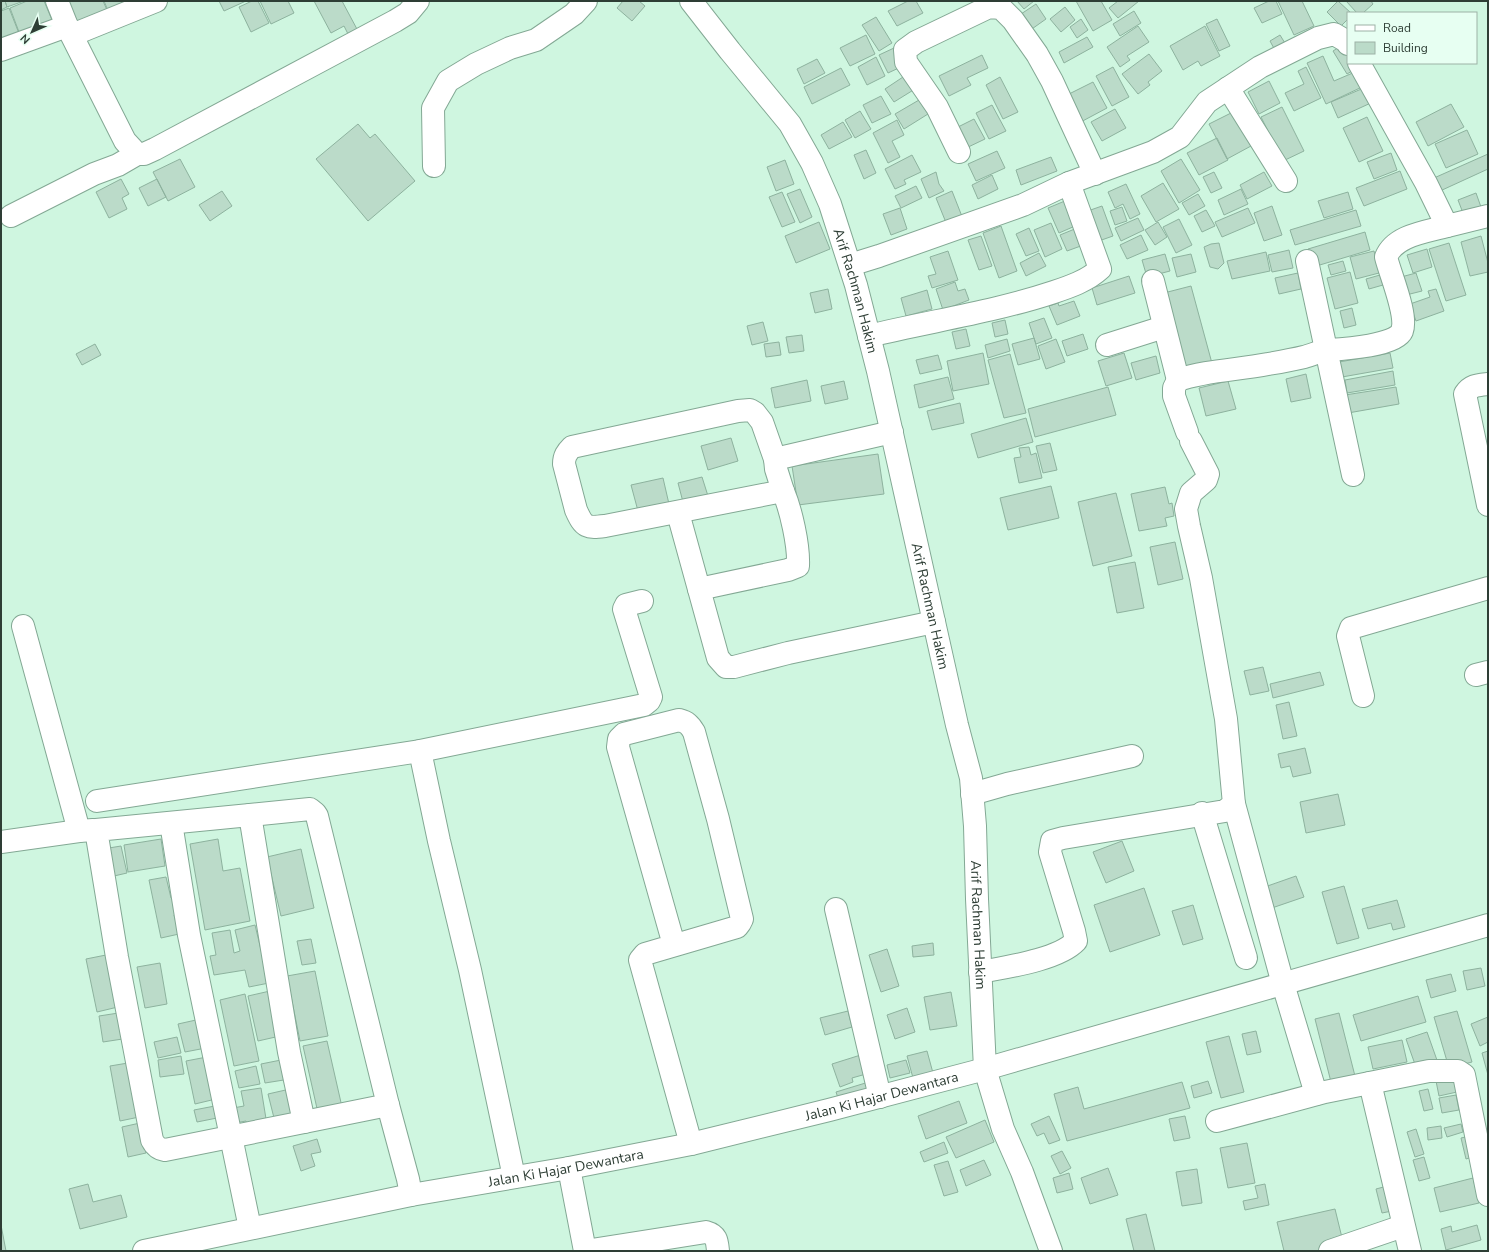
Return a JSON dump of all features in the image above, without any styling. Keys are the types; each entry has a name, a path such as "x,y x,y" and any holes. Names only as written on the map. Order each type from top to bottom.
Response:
{"street":[{"path":"57,1 70,31 125,141 137,154"},
{"path":"1,50 70,31 156,1"},
{"path":"11,216 94,174 118,165 137,154 144,154 155,150 395,21 408,13 418,1"},
{"path":"434,166 433,108 448,81 483,61 510,48 536,40 574,14 586,1"},
{"name":"Arif Rachman Hakim","path":"691,1 790,124 812,163 830,204 839,236 850,265 892,432 957,725 971,778 975,826 985,1069 1003,1129 1022,1172 1051,1251"},
{"path":"959,152 936,107 906,62 905,50 916,42 987,4 1001,8 1013,20 1037,54 1052,81 1095,174"},
{"path":"850,265 1023,205 1069,183 1153,152 1180,137 1207,102 1260,67 1318,38 1334,34 1347,42"},
{"path":"1360,64 1426,183 1447,226"},
{"path":"1228,88 1286,181"},
{"path":"869,336 1026,302 1073,286 1094,275 1100,269 1069,183"},
{"path":"1178,380 1192,376 1249,368 1302,358 1326,350 1337,350 1392,340 1402,331 1403,320 1394,280 1386,257 1389,249 1404,239 1488,216"},
{"path":"1307,261 1353,475"},
{"path":"1153,281 1178,380 1174,388 1174,396 1189,436 1208,474 1206,480 1191,493 1186,509 1201,578 1226,719 1234,804 1283,984 1316,1094"},
{"path":"1107,345 1164,327"},
{"path":"1488,384 1474,386 1468,389 1465,394 1488,505"},
{"path":"699,589 788,570 798,566 798,555 788,504 776,470 775,459 760,418 750,410 738,411 581,444 572,447 566,453 564,464 576,510 586,526 592,528 678,513 783,491"},
{"path":"775,459 892,432"},
{"path":"678,513 718,658 726,667 731,668 788,653 934,622"},
{"path":"1363,696 1348,636 1351,628 1488,588"},
{"path":"97,801 420,751 647,703 651,697 624,609 626,605 642,601"},
{"path":"23,626 87,830 117,957 152,1140 157,1147 165,1150 388,1105"},
{"path":"674,946 618,747 619,740 624,734 679,720 686,722 691,726 694,732 718,819 742,919 737,927 674,946 643,955 640,960 691,1144"},
{"path":"420,751 439,841 470,970 514,1178"},
{"path":"972,794 1007,784 1132,756"},
{"path":"980,972 1055,955 1070,948 1076,941 1050,852 1052,841 1225,810 1234,804"},
{"path":"2,839 310,809 315,813 317,816 411,1195"},
{"path":"1202,813 1246,958"},
{"path":"250,815 289,1052 304,1122"},
{"path":"171,823 189,935 250,1228"},
{"path":"836,908 880,1097"},
{"name":"Jalan Ki Hajar Dewantara","path":"144,1251 411,1195 569,1168 691,1144 985,1069 1488,925"},
{"path":"1217,1121 1316,1094 1430,1071 1458,1071 1464,1075 1487,1187"},
{"path":"1370,1083 1410,1251"},
{"path":"569,1168 585,1251 706,1232 712,1234 716,1238 718,1251"},
{"path":"1330,1251 1403,1226"}],"building":[{"path":"1,1 5,1 7,7 1,10"},
{"path":"5,1 24,1 7,7"},
{"path":"27,1 44,1 52,20 48,21 51,29 22,40 10,8"},
{"path":"66,1 103,1 107,10 76,23"},
{"path":"104,1 126,1 128,5 109,13"},
{"path":"219,1 246,1 224,11"},
{"path":"252,1 258,1 269,23 251,32 239,7"},
{"path":"260,1 288,1 294,13 271,24"},
{"path":"314,1 342,1 358,31 349,36 344,26 331,33"},
{"path":"623,1 639,1 645,6 632,21 617,8"},
{"path":"908,1 916,1 923,13 897,26 888,11"},
{"path":"1017,1 1034,1 1024,9"},
{"path":"1076,1 1101,1 1112,20 1093,31"},
{"path":"1118,1 1139,1 1118,18 1109,8"},
{"path":"1269,1 1276,1 1282,14 1262,23 1254,8"},
{"path":"1278,1 1302,1 1314,26 1294,35"},
{"path":"1338,1 1350,12 1347,12 1347,20 1341,26 1327,12"},
{"path":"1346,1 1371,1 1373,4 1364,12 1356,12"},
{"path":"1036,4 1046,19 1029,31 1018,16"},
{"path":"1065,7 1075,20 1061,32 1050,19"},
{"path":"9,8 20,36 1,43 1,11"},
{"path":"1134,11 1141,23 1120,36 1113,24"},
{"path":"876,17 892,43 879,51 862,25"},
{"path":"1081,19 1088,30 1077,38 1070,27"},
{"path":"1217,19 1230,46 1219,51 1206,24"},
{"path":"1138,26 1149,42 1127,56 1130,60 1120,67 1107,47"},
{"path":"1205,26 1220,56 1201,66 1198,61 1183,70 1170,46"},
{"path":"866,35 875,54 850,66 840,48"},
{"path":"1280,35 1288,48 1277,54 1270,41"},
{"path":"1087,37 1093,47 1064,63 1059,52"},
{"path":"1344,44 1347,49 1347,64 1355,64 1357,68 1347,74 1333,51"},
{"path":"894,48 903,66 888,73 879,55"},
{"path":"1149,54 1162,71 1148,82 1150,85 1138,94 1122,74"},
{"path":"982,55 988,68 967,78 971,85 949,96 939,76"},
{"path":"1323,56 1334,81 1355,72 1362,87 1326,104 1307,63"},
{"path":"876,57 885,76 867,85 858,67"},
{"path":"817,59 825,73 804,84 797,69"},
{"path":"1113,67 1129,97 1112,106 1096,76"},
{"path":"1306,67 1321,98 1294,111 1285,93 1304,84 1298,71"},
{"path":"841,68 850,85 812,104 804,87"},
{"path":"906,75 915,89 894,102 885,89"},
{"path":"1000,77 1018,112 1003,119 986,85"},
{"path":"1269,81 1280,103 1259,114 1248,92"},
{"path":"1093,82 1107,108 1077,124 1063,97"},
{"path":"1366,87 1373,102 1338,118 1331,102"},
{"path":"881,96 891,114 872,123 863,105"},
{"path":"919,100 928,114 904,129 895,114"},
{"path":"1451,104 1464,127 1428,146 1416,122"},
{"path":"992,105 1006,131 989,139 976,113"},
{"path":"1282,107 1304,151 1283,161 1261,117"},
{"path":"1115,109 1126,128 1102,141 1091,122"},
{"path":"860,111 871,129 855,138 845,120"},
{"path":"1233,112 1251,146 1227,159 1209,124"},
{"path":"1367,117 1383,151 1359,162 1343,128"},
{"path":"974,119 985,139 962,150 952,130"},
{"path":"897,120 904,135 892,141 900,157 888,163 873,133"},
{"path":"843,122 852,137 829,149 821,135"},
{"path":"358,124 370,138 375,134 415,181 368,221 316,159"},
{"path":"1467,130 1478,154 1446,168 1435,144"},
{"path":"1217,138 1228,160 1199,175 1187,153"},
{"path":"866,150 876,173 864,179 854,155"},
{"path":"997,151 1005,168 976,181 968,164"},
{"path":"1391,153 1397,170 1374,179 1367,162"},
{"path":"1488,154 1488,169 1440,191 1434,178"},
{"path":"912,155 921,172 904,180 906,184 895,189 885,169"},
{"path":"1051,157 1057,171 1021,185 1016,170"},
{"path":"180,159 195,187 168,201 153,172"},
{"path":"1181,159 1200,190 1179,203 1161,171"},
{"path":"785,160 794,184 776,191 767,167"},
{"path":"1400,171 1407,189 1364,206 1356,188"},
{"path":"936,172 939,184 944,191 929,198 921,179"},
{"path":"1214,172 1222,188 1211,193 1203,177"},
{"path":"1264,172 1272,186 1247,199 1240,185"},
{"path":"992,175 998,189 978,199 972,185"},
{"path":"121,179 129,194 122,198 127,209 109,218 96,192"},
{"path":"157,179 166,197 148,206 139,188"},
{"path":"1163,183 1179,209 1156,222 1141,196"},
{"path":"1126,184 1140,214 1130,219 1123,204 1115,208 1108,192"},
{"path":"916,186 922,198 901,208 895,196"},
{"path":"800,189 812,217 800,223 787,194"},
{"path":"1241,189 1248,204 1224,215 1218,200"},
{"path":"222,191 232,206 210,221 199,205"},
{"path":"952,191 963,219 947,225 936,198"},
{"path":"782,192 795,222 782,227 769,197"},
{"path":"1348,192 1353,209 1324,218 1318,201"},
{"path":"1476,193 1481,207 1463,213 1458,200"},
{"path":"1198,194 1205,206 1189,215 1182,203"},
{"path":"1072,198 1082,223 1059,233 1048,208"},
{"path":"1102,206 1113,236 1093,243 1082,213"},
{"path":"1272,206 1282,235 1264,241 1254,213"},
{"path":"1122,207 1127,221 1115,225 1110,211"},
{"path":"900,208 907,229 891,235 883,214"},
{"path":"1248,208 1255,223 1222,237 1215,222"},
{"path":"1206,210 1215,226 1202,232 1194,216"},
{"path":"1356,210 1361,226 1295,245 1290,230"},
{"path":"1138,218 1144,230 1121,241 1115,228"},
{"path":"1179,219 1192,245 1176,253 1163,227"},
{"path":"819,222 830,249 796,263 785,236"},
{"path":"1158,222 1167,237 1155,245 1145,230"},
{"path":"1051,223 1062,249 1045,257 1034,230"},
{"path":"1001,226 1017,271 999,278 983,233"},
{"path":"1082,226 1089,243 1067,251 1060,235"},
{"path":"1029,228 1039,251 1026,256 1016,234"},
{"path":"1365,232 1370,250 1313,267 1308,249"},
{"path":"1141,235 1148,250 1127,259 1120,245"},
{"path":"981,236 992,266 979,270 968,240"},
{"path":"1481,236 1488,263 1488,272 1470,276 1461,242"},
{"path":"1219,243 1224,263 1218,269 1210,267 1204,247"},
{"path":"1449,243 1466,295 1446,301 1429,249"},
{"path":"1427,249 1432,267 1413,273 1407,255"},
{"path":"1289,250 1293,268 1272,272 1268,255"},
{"path":"948,251 958,280 932,288 928,276 936,274 930,257"},
{"path":"1374,251 1379,273 1356,279 1350,257"},
{"path":"1266,252 1270,271 1232,279 1227,261"},
{"path":"1039,253 1046,266 1026,276 1020,263"},
{"path":"1165,254 1170,271 1147,277 1142,260"},
{"path":"1191,254 1196,272 1177,277 1172,258"},
{"path":"1343,261 1346,271 1331,275 1328,265"},
{"path":"1350,272 1358,303 1335,309 1327,278"},
{"path":"1298,273 1301,289 1279,294 1275,278"},
{"path":"1416,273 1422,291 1406,295 1401,277"},
{"path":"1380,275 1383,285 1369,289 1366,279"},
{"path":"1129,276 1135,293 1097,305 1092,288"},
{"path":"955,282 958,291 965,289 969,300 943,310 936,289"},
{"path":"1191,286 1213,367 1182,375 1160,294"},
{"path":"828,289 832,309 815,313 810,293"},
{"path":"1436,289 1444,311 1416,321 1410,304 1430,297 1428,291"},
{"path":"927,290 932,309 906,316 901,298"},
{"path":"1074,301 1080,316 1057,325 1049,306 1058,303 1059,306"},
{"path":"1352,308 1356,325 1344,328 1340,311"},
{"path":"1044,318 1052,338 1036,344 1029,323"},
{"path":"1005,320 1008,334 995,337 992,323"},
{"path":"763,322 768,341 752,345 747,326"},
{"path":"966,329 970,346 956,349 952,332"},
{"path":"1083,334 1088,349 1067,356 1062,341"},
{"path":"802,335 804,351 789,353 786,337"},
{"path":"1034,338 1040,359 1018,365 1012,344"},
{"path":"1007,339 1010,351 988,358 985,345"},
{"path":"1056,339 1065,362 1046,369 1038,346"},
{"path":"779,342 781,355 766,357 764,344"},
{"path":"95,344 101,355 82,365 76,354"},
{"path":"983,353 989,384 953,391 947,361"},
{"path":"1124,353 1132,378 1106,386 1098,361"},
{"path":"1390,353 1393,368 1342,377 1339,362"},
{"path":"1010,354 1026,413 1004,418 988,360"},
{"path":"938,355 942,369 920,374 916,360"},
{"path":"1156,356 1160,373 1136,380 1131,363"},
{"path":"1393,371 1395,385 1347,393 1345,380"},
{"path":"1306,374 1311,398 1291,402 1286,379"},
{"path":"948,377 954,399 919,408 914,385"},
{"path":"807,380 811,401 775,408 771,388"},
{"path":"844,381 848,399 825,404 821,386"},
{"path":"1228,381 1236,409 1206,416 1199,388"},
{"path":"1108,387 1116,415 1035,437 1028,409"},
{"path":"1396,387 1399,404 1348,413 1345,395"},
{"path":"960,403 964,423 932,430 927,411"},
{"path":"1026,418 1033,442 978,458 971,434"},
{"path":"731,438 738,461 708,470 701,446"},
{"path":"1050,443 1057,470 1043,473 1036,446"},
{"path":"1029,447 1031,455 1036,453 1042,478 1019,483 1014,458 1021,457 1019,448"},
{"path":"878,454 884,494 798,505 792,466"},
{"path":"702,477 708,496 683,502 678,483"},
{"path":"663,478 669,504 638,511 631,485"},
{"path":"1051,486 1059,518 1008,530 1000,498"},
{"path":"1165,487 1169,504 1172,503 1174,516 1165,518 1167,526 1139,531 1131,494"},
{"path":"1116,493 1132,556 1093,566 1078,502"},
{"path":"1175,542 1183,579 1158,585 1150,547"},
{"path":"1135,562 1144,608 1117,613 1108,567"},
{"path":"1263,667 1269,691 1250,695 1244,671"},
{"path":"1320,672 1324,685 1273,698 1270,684"},
{"path":"1289,702 1297,736 1283,739 1276,705"},
{"path":"1305,748 1311,773 1293,777 1290,766 1281,768 1278,754"},
{"path":"1338,794 1345,825 1306,833 1300,802"},
{"path":"161,839 165,866 128,872 124,845"},
{"path":"218,839 223,871 240,868 250,921 205,930 190,844"},
{"path":"1122,841 1134,871 1106,883 1093,852"},
{"path":"121,846 127,873 114,876 109,848"},
{"path":"301,849 314,908 281,916 267,857"},
{"path":"1296,876 1304,897 1266,910 1259,889"},
{"path":"166,877 171,898 180,897 183,914 174,915 179,934 161,938 149,880"},
{"path":"1344,886 1359,938 1337,944 1322,892"},
{"path":"1144,888 1160,935 1110,952 1094,905"},
{"path":"1397,900 1405,927 1393,930 1391,923 1368,929 1362,909"},
{"path":"1193,905 1203,939 1183,945 1172,911"},
{"path":"255,925 269,983 249,987 245,970 214,975 210,956 216,955 212,933 230,930 234,953 240,951 235,930"},
{"path":"311,939 316,963 302,965 297,941"},
{"path":"933,943 934,955 913,957 912,946"},
{"path":"887,949 899,986 881,992 869,955"},
{"path":"111,954 122,1006 97,1012 86,959"},
{"path":"160,963 167,1004 145,1008 137,967"},
{"path":"1481,968 1485,986 1467,990 1463,971"},
{"path":"315,971 328,1036 300,1041 287,976"},
{"path":"1451,974 1456,991 1431,998 1426,980"},
{"path":"270,991 280,1036 258,1041 248,996"},
{"path":"951,992 957,1026 930,1030 924,997"},
{"path":"245,994 259,1061 234,1066 220,1000"},
{"path":"1418,996 1426,1022 1361,1041 1353,1015"},
{"path":"907,1008 915,1032 895,1039 887,1015"},
{"path":"848,1011 852,1027 825,1035 820,1018"},
{"path":"1457,1011 1472,1062 1449,1068 1434,1017"},
{"path":"125,1012 129,1038 103,1042 99,1016"},
{"path":"1339,1013 1356,1080 1332,1086 1315,1019"},
{"path":"1488,1017 1488,1042 1480,1046 1471,1024"},
{"path":"205,1018 211,1047 185,1052 178,1024"},
{"path":"1256,1031 1261,1052 1247,1055 1242,1034"},
{"path":"1427,1032 1438,1063 1417,1070 1406,1039"},
{"path":"1229,1036 1244,1092 1221,1098 1206,1042"},
{"path":"177,1037 181,1053 158,1058 154,1042"},
{"path":"1402,1040 1407,1062 1373,1069 1368,1047"},
{"path":"327,1041 342,1107 318,1113 303,1046"},
{"path":"927,1051 933,1073 913,1078 907,1056"},
{"path":"1488,1051 1488,1075 1482,1053"},
{"path":"867,1053 873,1072 852,1078 853,1082 840,1087 832,1064"},
{"path":"181,1056 184,1074 160,1077 158,1060"},
{"path":"212,1056 220,1098 195,1104 186,1061"},
{"path":"286,1059 290,1079 265,1083 261,1064"},
{"path":"906,1060 910,1073 890,1078 887,1065"},
{"path":"134,1062 144,1116 120,1121 110,1066"},
{"path":"256,1066 260,1084 239,1088 235,1071"},
{"path":"1453,1076 1457,1092 1439,1096 1436,1081"},
{"path":"872,1081 875,1094 840,1104 836,1092"},
{"path":"1208,1081 1212,1093 1194,1098 1191,1086"},
{"path":"1182,1082 1190,1108 1067,1141 1054,1094 1078,1087 1084,1109"},
{"path":"261,1088 267,1125 248,1129 246,1121 235,1123 233,1108 244,1106 241,1091"},
{"path":"290,1089 297,1118 275,1122 268,1094"},
{"path":"1428,1089 1433,1109 1424,1111 1419,1091"},
{"path":"1456,1095 1459,1110 1442,1113 1439,1098"},
{"path":"959,1101 967,1123 926,1139 918,1116"},
{"path":"220,1105 222,1117 197,1122 194,1110"},
{"path":"1049,1116 1060,1140 1049,1144 1044,1133 1037,1136 1031,1124"},
{"path":"1185,1116 1190,1138 1174,1141 1169,1119"},
{"path":"985,1120 994,1142 956,1158 946,1137"},
{"path":"140,1123 146,1153 128,1157 122,1127"},
{"path":"1461,1124 1463,1132 1447,1137 1444,1128"},
{"path":"1441,1126 1442,1138 1428,1140 1427,1128"},
{"path":"1416,1129 1424,1154 1415,1157 1407,1132"},
{"path":"1474,1135 1479,1155 1466,1159 1461,1138"},
{"path":"317,1139 321,1152 311,1154 315,1166 301,1171 293,1146"},
{"path":"944,1142 948,1153 924,1162 920,1152"},
{"path":"1247,1143 1255,1183 1228,1188 1220,1148"},
{"path":"1062,1151 1071,1168 1060,1174 1051,1156"},
{"path":"1424,1157 1430,1178 1419,1181 1413,1160"},
{"path":"984,1160 991,1175 966,1186 960,1170"},
{"path":"948,1161 958,1192 944,1196 934,1165"},
{"path":"1108,1168 1118,1195 1090,1204 1081,1178"},
{"path":"1197,1169 1202,1203 1182,1206 1176,1172"},
{"path":"1069,1173 1073,1189 1057,1193 1053,1178"},
{"path":"1473,1178 1479,1203 1440,1212 1434,1188"},
{"path":"88,1184 93,1202 121,1195 127,1217 80,1229 69,1189"},
{"path":"1265,1184 1269,1205 1245,1210 1243,1201 1258,1198 1255,1186"},
{"path":"1391,1185 1397,1210 1382,1213 1376,1189"},
{"path":"1335,1209 1344,1246 1321,1251 1284,1251 1277,1222"},
{"path":"1146,1214 1155,1251 1134,1251 1126,1219"},
{"path":"1,1225 6,1251 1,1251"},
{"path":"1477,1225 1481,1240 1446,1250 1441,1229 1451,1226 1452,1232"}]}
